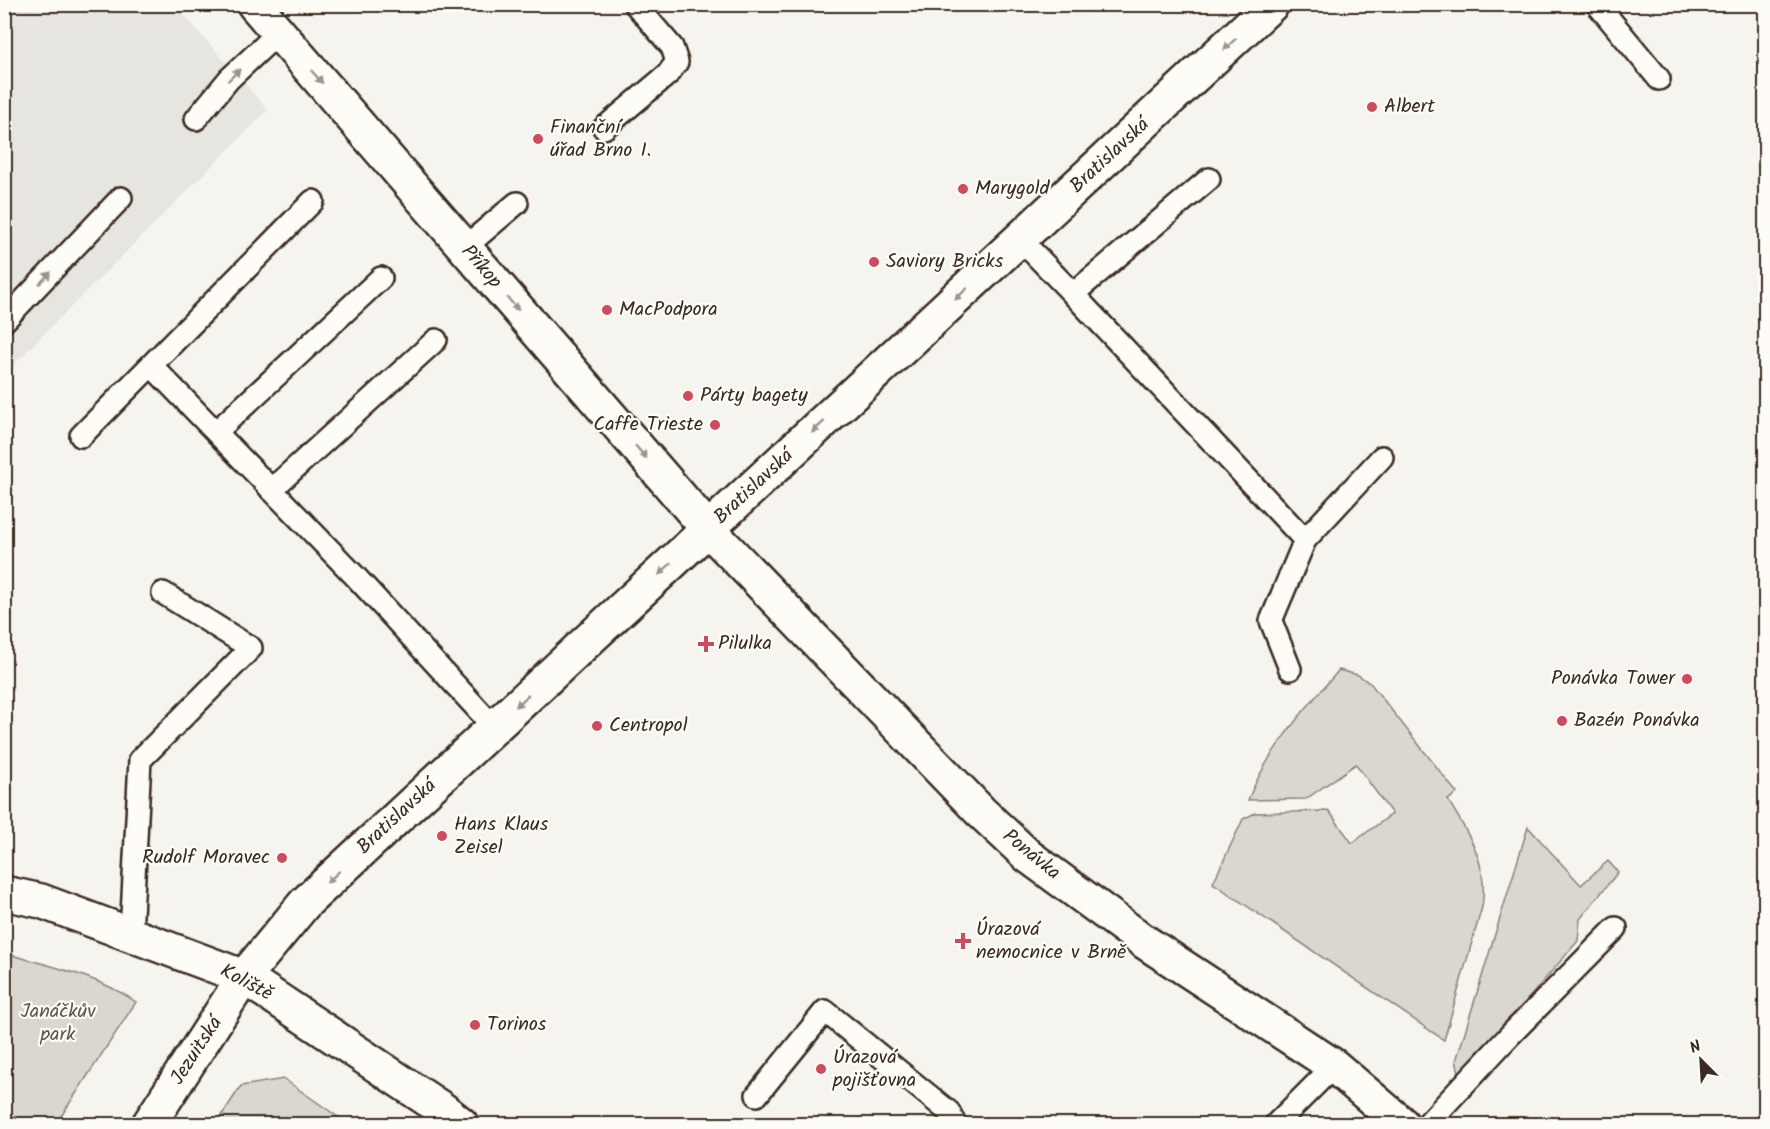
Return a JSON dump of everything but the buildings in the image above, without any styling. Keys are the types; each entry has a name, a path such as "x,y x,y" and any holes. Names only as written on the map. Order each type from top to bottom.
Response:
{"street":[{"name":"Příkop","path":"254,4 708,529"},
{"name":"Bratislavská","path":"244,977 305,903 1272,4"},
{"name":"Ponávka","path":"708,529 972,803 1028,856 1145,942 1334,1066 1402,1125"},
{"name":"Koliště","path":"4,894 41,901 244,977 442,1109 461,1125"},
{"name":"Jezuitská","path":"149,1125 244,977"}],"lane":[{"path":"604,128 667,75 677,62 672,47 635,4"},
{"path":"1597,4 1659,79"},
{"path":"196,119 229,79 278,33"},
{"path":"1073,294 1209,179"},
{"path":"4,321 121,198"},
{"path":"81,436 314,201"},
{"path":"464,248 517,203"},
{"path":"1020,239 1305,540"},
{"path":"216,432 381,278"},
{"path":"271,490 436,340"},
{"path":"151,365 355,576 494,727"},
{"path":"1290,669 1271,621 1305,540 1382,457"},
{"path":"131,935 141,760 251,648 163,593"},
{"path":"1427,1125 1511,1034 1616,928"},
{"path":"757,1095 825,1011 949,1112 955,1125"},
{"path":"1276,1125 1334,1066"}],"shaded area":[{"path":"5,5 175,5 268,110 5,373"}],"green space":[{"path":"1339,670 1358,675 1371,684 1457,793 1448,800 1470,838 1480,863 1483,877 1482,907 1444,1040 1213,883 1243,819 1255,813 1329,811 1352,843 1392,814 1356,764 1306,799 1248,800 1256,781 1277,747 1300,715"},
{"path":"1528,827 1581,885 1608,861 1618,872 1580,919 1578,941 1470,1066 1459,1072 1456,1061"},
{"name":"Janáčkův park","path":"4,953 89,978 136,1002 56,1124 5,1124"},
{"path":"284,1079 348,1124 216,1124 241,1086"}],"place":[{"name":"Albert","path":"1372,107"},
{"name":"Finanční úřad Brno I.","path":"538,139"},
{"name":"Marygold","path":"963,189"},
{"name":"Saviory Bricks","path":"874,262"},
{"name":"MacPodpora","path":"607,310"},
{"name":"Párty bagety","path":"688,396"},
{"name":"Caffe Trieste","path":"715,425"},
{"name":"Pilulka","path":"706,644"},
{"name":"Ponávka Tower","path":"1687,679"},
{"name":"Bazén Ponávka","path":"1562,721"},
{"name":"Centropol","path":"597,726"},
{"name":"Hans Klaus Zeisel","path":"442,836"},
{"name":"Rudolf Moravec","path":"282,858"},
{"name":"Úrazová nemocnice v Brně","path":"963,941"},
{"name":"Torinos","path":"475,1025"},
{"name":"Úrazová pojišťovna","path":"821,1069"}]}
